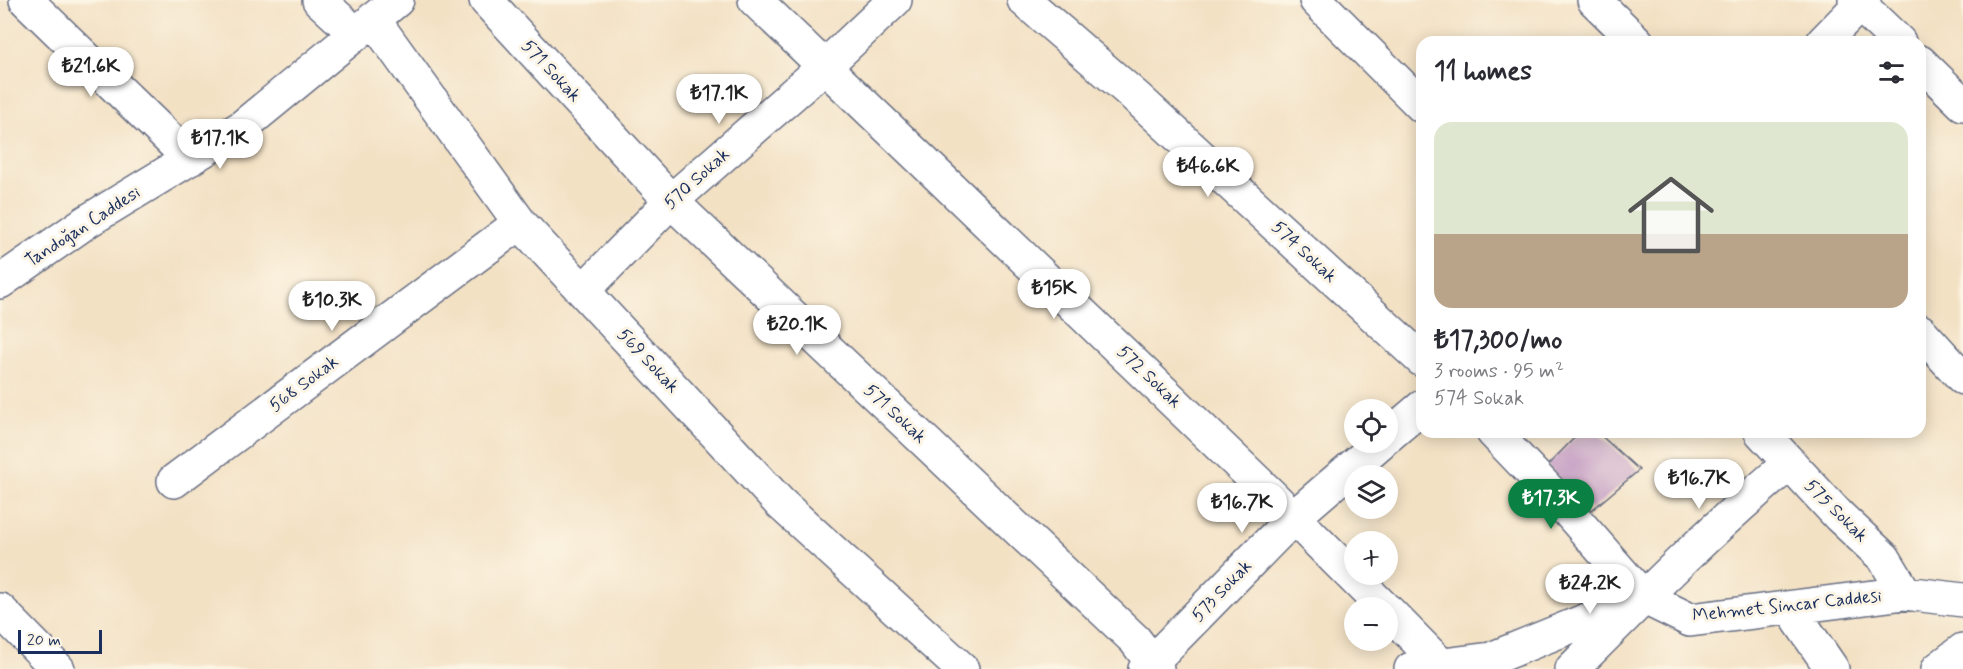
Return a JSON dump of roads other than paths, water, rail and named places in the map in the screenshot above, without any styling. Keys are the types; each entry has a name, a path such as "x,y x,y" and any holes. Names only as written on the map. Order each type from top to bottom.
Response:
{"street":[{"path":"26,0 190,159"},
{"name":"569 Sokak","path":"319,0 375,18 520,223 780,503 962,669"},
{"name":"571 Sokak","path":"486,0 671,201 1135,640 1151,667"},
{"name":"572 Sokak","path":"755,0 1020,252 1294,517 1373,597"},
{"name":"570 Sokak","path":"583,291 671,201 824,67 895,0"},
{"name":"574 Sokak","path":"1024,0 1136,97 1416,354"},
{"path":"1316,0 1416,100"},
{"path":"1594,0 1630,36"},
{"path":"1828,36 1859,1 1893,36"},
{"name":"Tandoğan Caddesi","path":"0,282 87,222 242,127 375,18"},
{"path":"1926,68 1963,104"},
{"name":"568 Sokak","path":"174,481 520,223"},
{"path":"1926,338 1963,378"},
{"path":"1398,427 1416,412"},
{"path":"1499,438 1560,501 1644,597"},
{"name":"575 Sokak","path":"1767,438 1839,516 1884,558 1905,593"},
{"name":"573 Sokak","path":"1151,667 1294,517 1368,453"},
{"path":"1572,669 1644,597 1751,496 1790,463"},
{"name":"Mehmet Sincar Caddesi","path":"1644,597 1690,620 1905,593 1963,600"},
{"path":"1398,626 1426,667 1491,659 1644,597"},
{"path":"1791,609 1832,669"},
{"path":"0,610 58,669"},
{"path":"1938,669 1963,650"}]}
